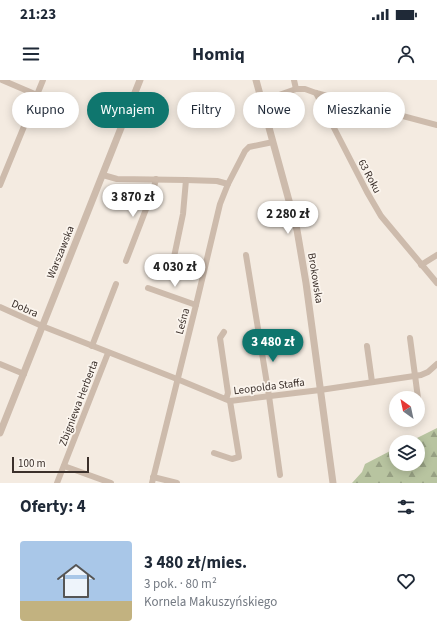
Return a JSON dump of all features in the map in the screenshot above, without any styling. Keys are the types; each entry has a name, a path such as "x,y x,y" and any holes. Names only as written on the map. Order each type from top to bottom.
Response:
{"street":[{"path":"2,80 30,92"},
{"path":"38,92 43,80"},
{"name":"Warszawska","path":"0,433 1,425 24,374 140,80"},
{"name":"Brokowska","path":"256,80 259,92"},
{"path":"294,80 296,89"},
{"path":"288,92 296,89 304,89 313,92"},
{"path":"405,117 437,125"},
{"path":"0,185 23,128"},
{"name":"Brokowska","path":"269,128 297,230 307,291 333,483"},
{"name":"63 Roku","path":"334,128 381,216 437,283"},
{"name":"Leśna","path":"153,480 220,204 228,184 245,151 249,147 273,142"},
{"path":"102,175 117,179 217,181 228,184"},
{"path":"126,261 154,192 156,180"},
{"path":"174,257 183,214 186,180"},
{"path":"246,255 270,396 280,474"},
{"path":"421,265 437,255"},
{"path":"92,346 116,284"},
{"path":"148,288 196,305"},
{"name":"Dobra","path":"0,307 108,353"},
{"path":"214,453 232,459 239,457 228,400 220,338 224,332"},
{"path":"410,338 417,391"},
{"path":"367,346 372,382"},
{"name":"Leopolda Staffa","path":"108,353 228,400 320,390 421,375 428,372 437,364"},
{"name":"Zbigniewa Herberta","path":"57,483 108,353"},
{"path":"0,364 24,374"},
{"path":"64,466 111,483"},
{"path":"153,480 177,483"}],"green space":[{"path":"437,428 437,483 352,483 362,472 365,464 389,452 389,471 425,471 425,435 423,435"}]}
